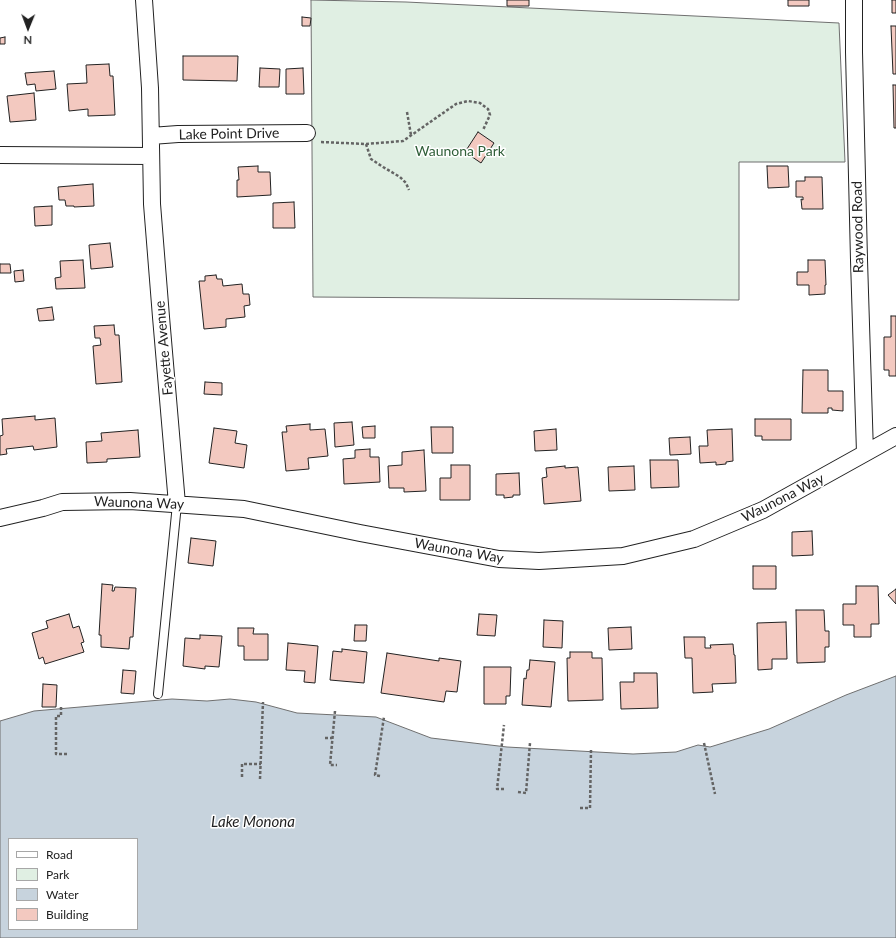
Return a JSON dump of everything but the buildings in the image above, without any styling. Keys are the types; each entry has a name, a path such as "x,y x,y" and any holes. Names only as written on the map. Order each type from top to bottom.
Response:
{"street":[{"name":"Fayette Avenue","path":"144,0 150,88 154,219 177,504"},
{"name":"Raywood Road","path":"854,0 859,260 865,453"},
{"name":"Lake Point Drive","path":"151,136 178,134 307,133"},
{"path":"0,155 151,156"},
{"name":"Waunona Way","path":"0,518 62,502 130,501 244,509 360,533 499,559 539,560 623,556 694,539 763,510 896,436"}],"lane":[{"name":"Fayette Avenue","path":"158,694 177,504"}],"path":[{"path":"307,133 310,142 366,144 403,141 456,104 468,101 480,103 488,109 490,115 483,130"},
{"path":"407,112 411,135"},
{"path":"366,144 371,159 383,168 400,177 409,190"},
{"path":"260,779 263,702"},
{"path":"61,707 61,716 56,716 56,754 68,754"},
{"path":"334,711 330,764 337,765"},
{"path":"380,776 375,775 384,717"},
{"path":"504,725 497,789 504,789"},
{"path":"325,738 332,738"},
{"path":"518,792 526,793 530,743"},
{"path":"704,743 715,794"},
{"path":"580,808 590,808 591,750"},
{"path":"242,776 242,764 261,764"}],"green space":[{"name":"Waunona Park","path":"311,0 406,2 839,23 845,162 739,162 739,300 313,297"}],"water":[{"name":"Lake Monona","path":"896,676 896,938 0,938 0,721 34,711 172,699 207,701 230,699 256,702 297,713 376,717 431,738 507,747 633,754 676,752 698,745 710,747 769,729 846,695"}]}
